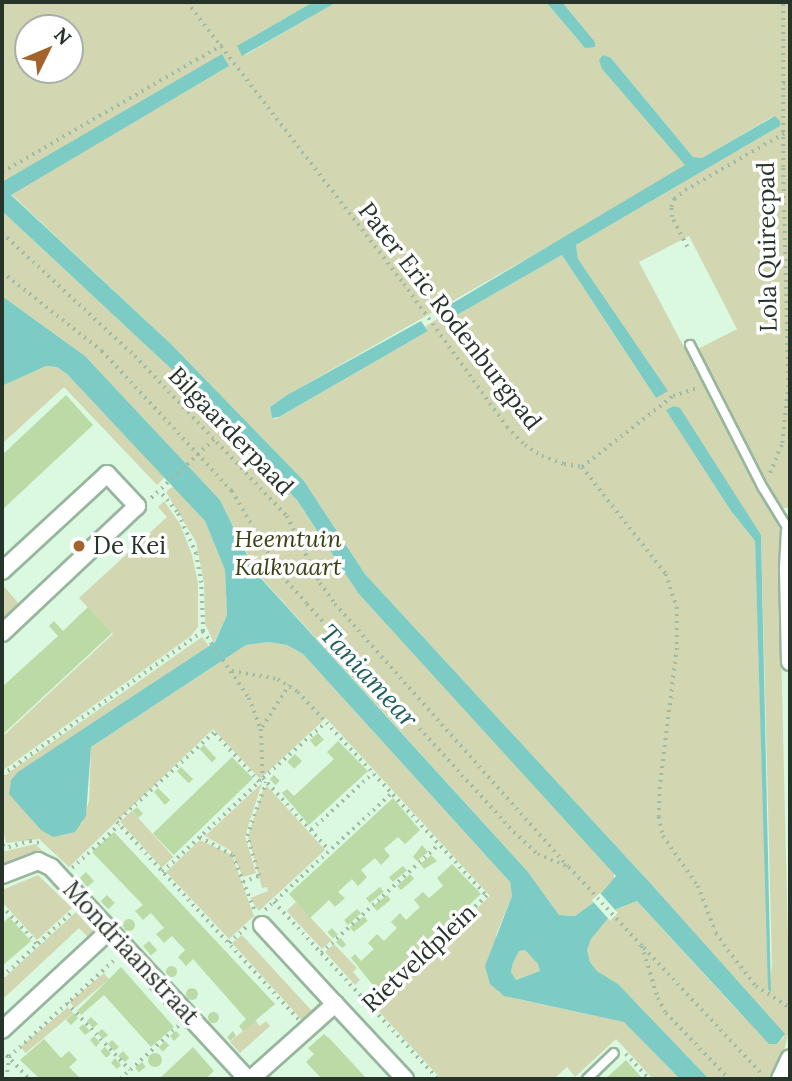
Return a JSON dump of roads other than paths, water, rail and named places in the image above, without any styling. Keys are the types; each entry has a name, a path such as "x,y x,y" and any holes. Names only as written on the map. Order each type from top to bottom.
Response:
{"street":[{"path":"2,571 107,474 137,506 2,633"},
{"path":"790,531 790,662"},
{"name":"Mondriaanstraat","path":"2,875 38,861 51,867 249,1079 335,1004"},
{"name":"Rietveldplein","path":"260,920 335,1004"},
{"path":"2,1030 110,930"},
{"path":"335,1004 405,1079"},
{"path":"780,1079 790,1058"}],"lane":[{"path":"690,345 763,488 790,531"},
{"path":"587,1079 617,1051"}],"water":[{"path":"313,2 337,2 242,56 237,46"},
{"path":"546,2 562,2 595,42 595,47 585,48"},
{"path":"222,54 229,66 11,195 171,344 304,481 365,574 652,885 785,1034 777,1044 769,1044 637,901 616,909 591,939 587,950 590,962 597,971 618,984 709,1079 680,1079 624,1022 504,996 490,984 485,966 512,896 510,882 303,654 287,645 268,642 246,645 91,747 86,816 75,832 53,837 41,830 9,794 11,780 18,772 215,642 227,615 225,570 205,521 67,374 57,367 46,366 2,386 2,296 85,356 220,500 256,573 528,872 559,915 575,916 593,903 616,876 358,593 297,500 182,379 2,211 2,182","holes":["525,950 538,964 540,971 516,980 511,972 519,951"]},
{"path":"603,55 611,58 693,157 702,158 775,116 780,121 780,126 576,245 578,259 668,391 656,398 562,255 441,324 436,317 436,313 685,165 602,69 599,60"},
{"path":"421,321 428,331 279,417 272,418 270,407 287,395"},
{"path":"674,406 680,408 761,535 771,993 768,989 755,541 731,511 666,410"}],"place":[{"name":"De Kei","path":"79,546"}],"park label":[{"name":"Heemtuin Kalkvaart","path":"288,553"}],"water label":[{"name":"Taniamear","path":"369,676"}]}
